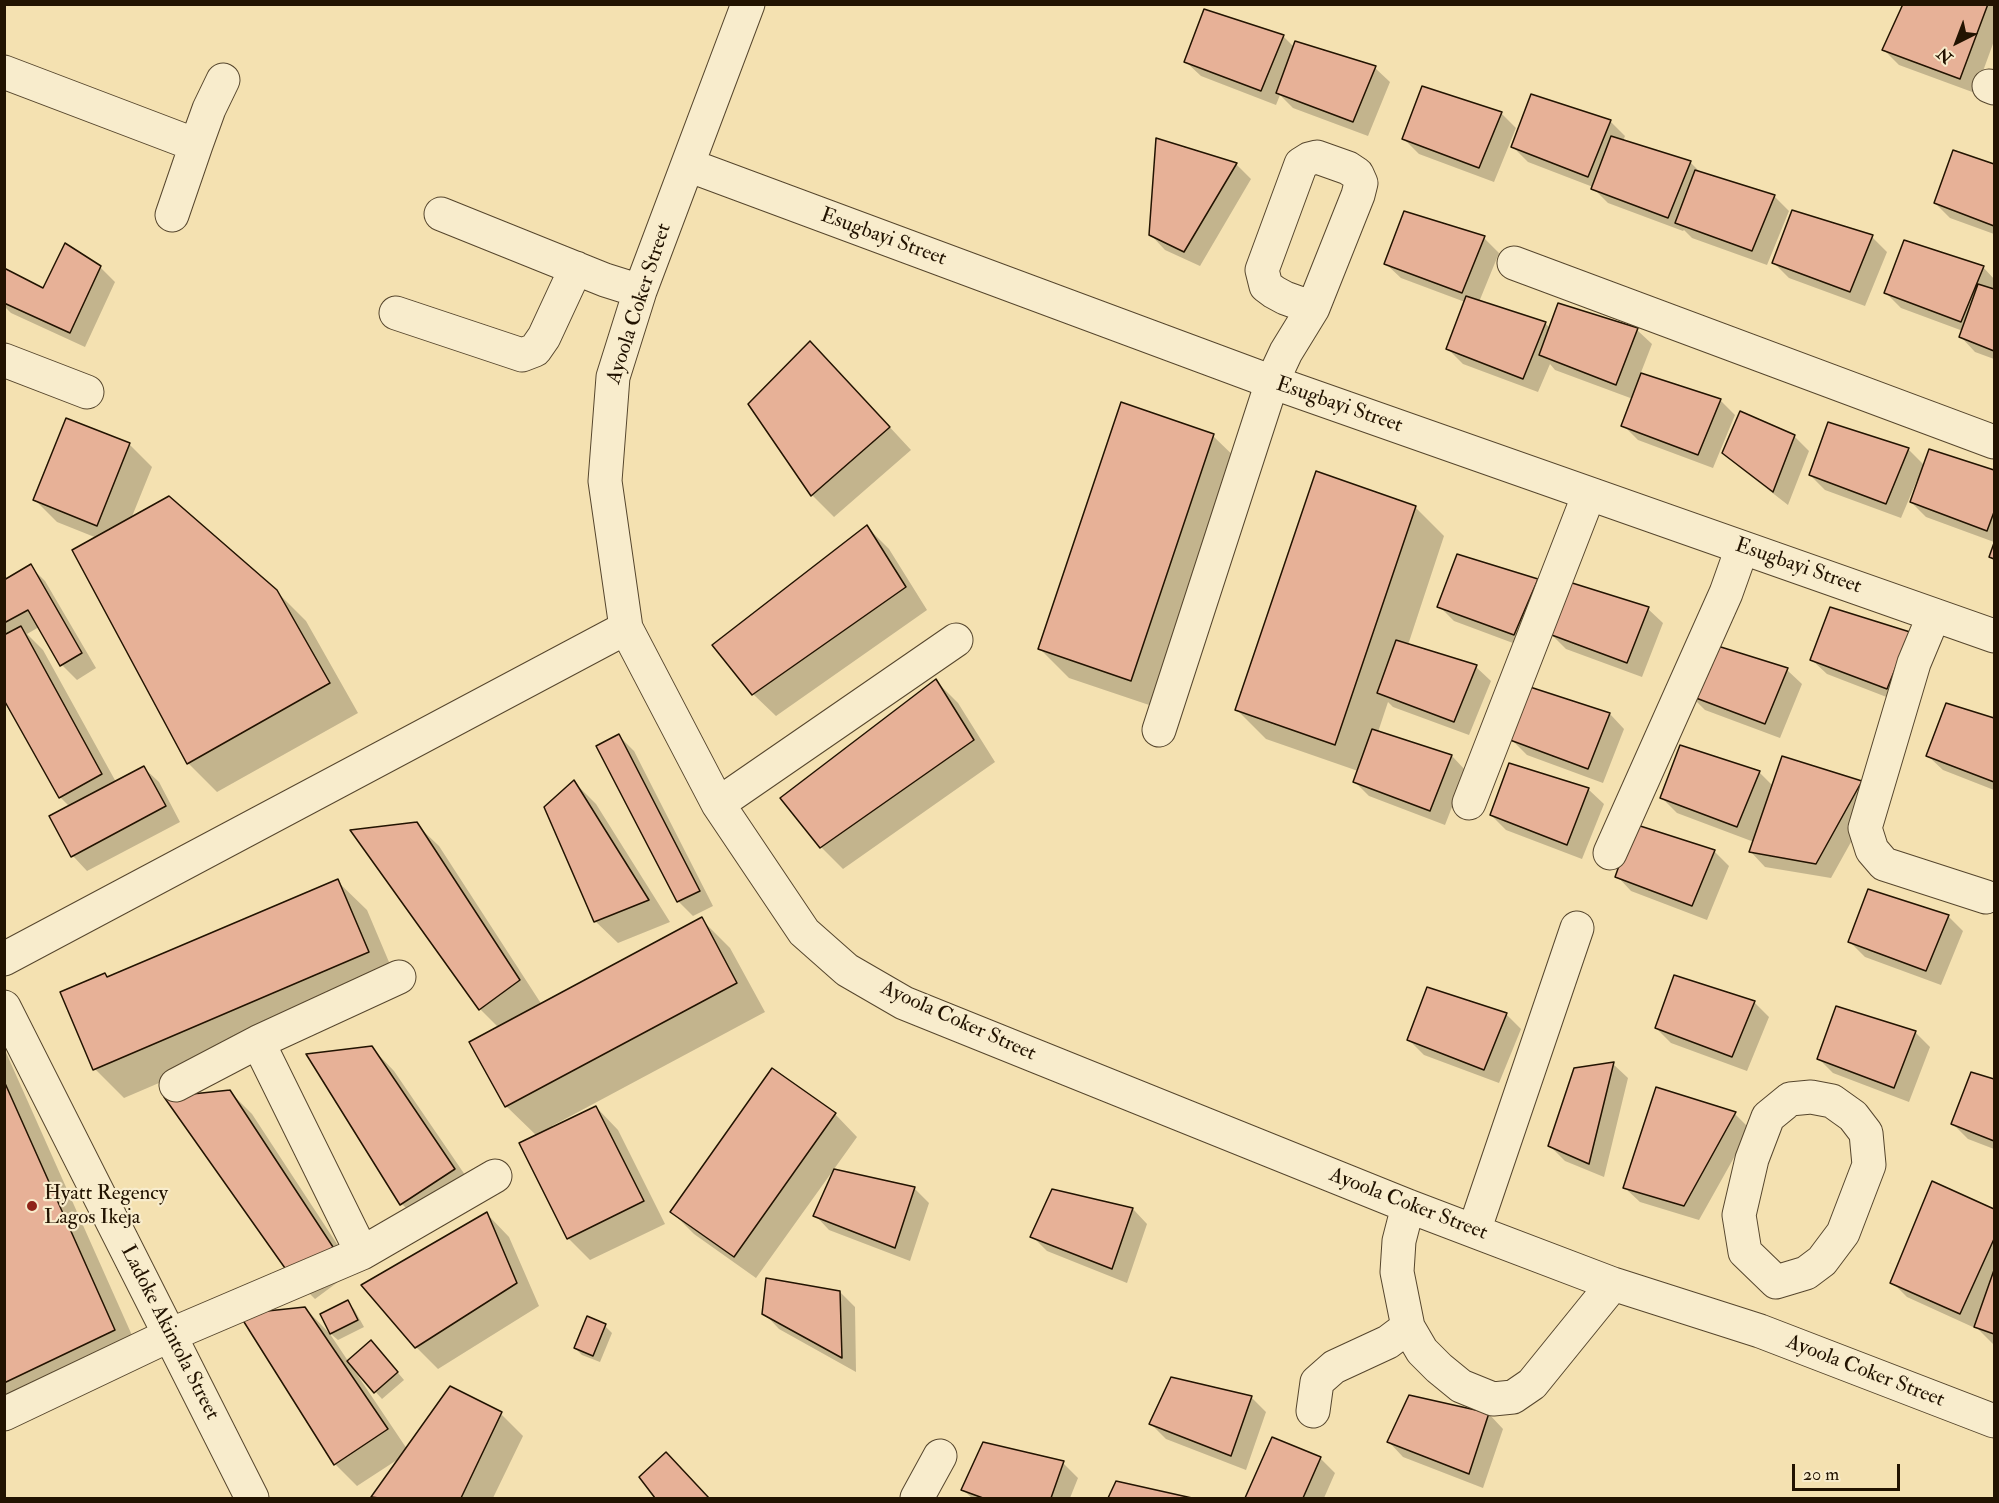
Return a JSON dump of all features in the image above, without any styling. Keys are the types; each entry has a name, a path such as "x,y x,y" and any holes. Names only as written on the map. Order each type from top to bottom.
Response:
{"street":[{"name":"Ayoola Coker Street","path":"748,4 640,291 613,377 605,481 626,628 718,804 804,932 847,970 904,1004 1408,1206 1613,1284 1760,1331 1995,1421"},
{"path":"4,72 196,145"},
{"path":"172,215 209,109 223,80"},
{"name":"Esugbayi Street","path":"688,165 1272,382 1995,636"},
{"path":"441,214 640,291"},
{"path":"1514,263 1995,442"},
{"path":"396,313 522,355 535,350 544,337 576,268"},
{"path":"1159,730 1272,382 1286,352 1313,308"},
{"path":"4,360 87,392"},
{"path":"1469,803 1589,494"},
{"path":"1610,853 1726,593 1742,548"},
{"path":"1934,615 1914,663 1865,828 1872,850 1884,864 1986,897"},
{"path":"4,959 626,628"},
{"path":"718,804 956,640"},
{"path":"1474,1231 1576,928"},
{"path":"176,1085 258,1042 399,977"},
{"name":"Ladoke Akintola Street","path":"4,1006 252,1498"},
{"path":"258,1042 362,1253"},
{"path":"1811,1097 1832,1101 1853,1116 1866,1133 1869,1165 1843,1233 1822,1262 1806,1273 1776,1282 1745,1252 1739,1215 1752,1159 1768,1117 1790,1099 1811,1097"},
{"path":"4,1414 170,1335 362,1253 495,1176"},
{"path":"1408,1206 1399,1241 1397,1272 1408,1327 1422,1351 1438,1368 1461,1386 1493,1399 1513,1397 1532,1384 1613,1284"},
{"path":"1760,1331 1776,1282"},
{"path":"1313,1411 1317,1382 1334,1367 1388,1342 1408,1327"},
{"path":"917,1498 940,1456"}],"building":[{"path":"1903,4 1988,4 1960,79 1882,50"},
{"path":"1204,9 1284,35 1261,91 1184,62"},
{"path":"1295,41 1376,66 1353,122 1276,93"},
{"path":"1422,86 1502,112 1479,168 1402,139"},
{"path":"1531,94 1611,120 1588,177 1511,147"},
{"path":"1611,136 1691,161 1668,218 1591,189"},
{"path":"1156,138 1237,163 1184,252 1149,235"},
{"path":"1953,150 1994,164 1994,226 1934,203"},
{"path":"1695,170 1775,195 1752,251 1675,223"},
{"path":"1792,210 1873,235 1850,292 1772,263"},
{"path":"1404,211 1485,236 1462,293 1384,264"},
{"path":"1904,240 1984,266 1961,322 1884,293"},
{"path":"65,243 101,266 70,333 4,303 4,268 43,288"},
{"path":"1978,284 1994,289 1994,351 1959,337"},
{"path":"1466,296 1546,322 1523,379 1446,349"},
{"path":"1558,303 1638,328 1616,385 1539,355"},
{"path":"810,341 890,427 811,496 748,404"},
{"path":"1641,373 1721,399 1698,455 1621,426"},
{"path":"1121,402 1214,434 1131,681 1038,649"},
{"path":"1740,411 1795,435 1773,492 1722,453"},
{"path":"66,418 130,443 97,526 33,500"},
{"path":"1828,422 1909,448 1886,504 1809,475"},
{"path":"1929,449 1994,470 1994,512 1987,531 1910,502"},
{"path":"1316,471 1416,506 1335,745 1235,710"},
{"path":"169,496 277,590 330,683 187,764 72,550"},
{"path":"867,525 906,587 752,695 712,645"},
{"path":"1994,543 1994,559 1989,557"},
{"path":"1457,554 1538,579 1514,635 1437,607"},
{"path":"31,564 82,653 60,666 28,610 4,623 4,580"},
{"path":"1569,582 1649,607 1627,663 1549,634"},
{"path":"1830,607 1910,632 1887,689 1810,660"},
{"path":"21,626 102,774 59,798 4,700 4,635"},
{"path":"1396,640 1477,665 1454,722 1377,693"},
{"path":"1708,643 1788,668 1765,724 1688,695"},
{"path":"936,679 974,740 820,848 780,798"},
{"path":"1530,687 1610,713 1588,769 1510,740"},
{"path":"1946,703 1994,718 1994,782 1926,756"},
{"path":"1372,729 1452,755 1430,811 1353,782"},
{"path":"619,734 700,891 677,902 596,746"},
{"path":"1680,745 1760,771 1737,827 1660,798"},
{"path":"1782,756 1862,781 1816,864 1749,852"},
{"path":"1509,763 1589,788 1567,845 1490,815"},
{"path":"144,766 166,806 71,857 49,816"},
{"path":"574,780 649,900 594,922 544,807"},
{"path":"417,822 520,980 479,1010 350,830"},
{"path":"1634,824 1715,850 1692,906 1615,877"},
{"path":"338,879 369,952 93,1070 60,992 105,973 107,977"},
{"path":"1868,889 1949,915 1926,971 1848,942"},
{"path":"702,917 737,983 505,1107 469,1042"},
{"path":"1674,975 1755,1001 1732,1057 1655,1028"},
{"path":"1427,987 1507,1013 1484,1070 1407,1040"},
{"path":"1836,1006 1916,1031 1894,1088 1817,1059"},
{"path":"372,1046 455,1169 400,1205 306,1054"},
{"path":"1614,1062 1589,1164 1548,1146 1574,1068"},
{"path":"772,1068 836,1113 734,1257 670,1212"},
{"path":"1971,1072 1994,1079 1994,1141 1951,1124"},
{"name":"Hyatt Regency Lagos Ikeja","path":"4,1081 115,1330 4,1383"},
{"path":"1656,1087 1736,1112 1684,1206 1623,1188"},
{"path":"230,1090 333,1247 292,1278 164,1097"},
{"path":"596,1106 644,1201 567,1239 519,1143"},
{"path":"834,1169 915,1187 895,1248 813,1216"},
{"path":"1932,1181 1994,1209 1994,1239 1960,1314 1890,1283"},
{"path":"1052,1189 1133,1208 1112,1269 1030,1237"},
{"path":"487,1212 517,1283 415,1348 361,1285"},
{"path":"1994,1270 1994,1334 1974,1327"},
{"path":"766,1278 840,1291 842,1358 762,1314"},
{"path":"348,1300 358,1320 330,1334 320,1314"},
{"path":"305,1307 388,1429 334,1465 239,1314"},
{"path":"587,1316 606,1324 593,1356 574,1348"},
{"path":"371,1340 398,1372 374,1393 347,1361"},
{"path":"1171,1377 1252,1396 1231,1456 1149,1424"},
{"path":"450,1386 502,1412 461,1498 371,1497"},
{"path":"1409,1395 1489,1413 1469,1474 1387,1442"},
{"path":"1272,1437 1321,1457 1303,1498 1245,1498"},
{"path":"983,1442 1064,1461 1051,1498 983,1498 961,1490"},
{"path":"666,1452 709,1498 655,1498 639,1477"},
{"path":"1116,1481 1192,1498 1108,1498"}],"place":[{"name":"Hyatt Regency Lagos Ikeja","path":"32,1206"}]}
